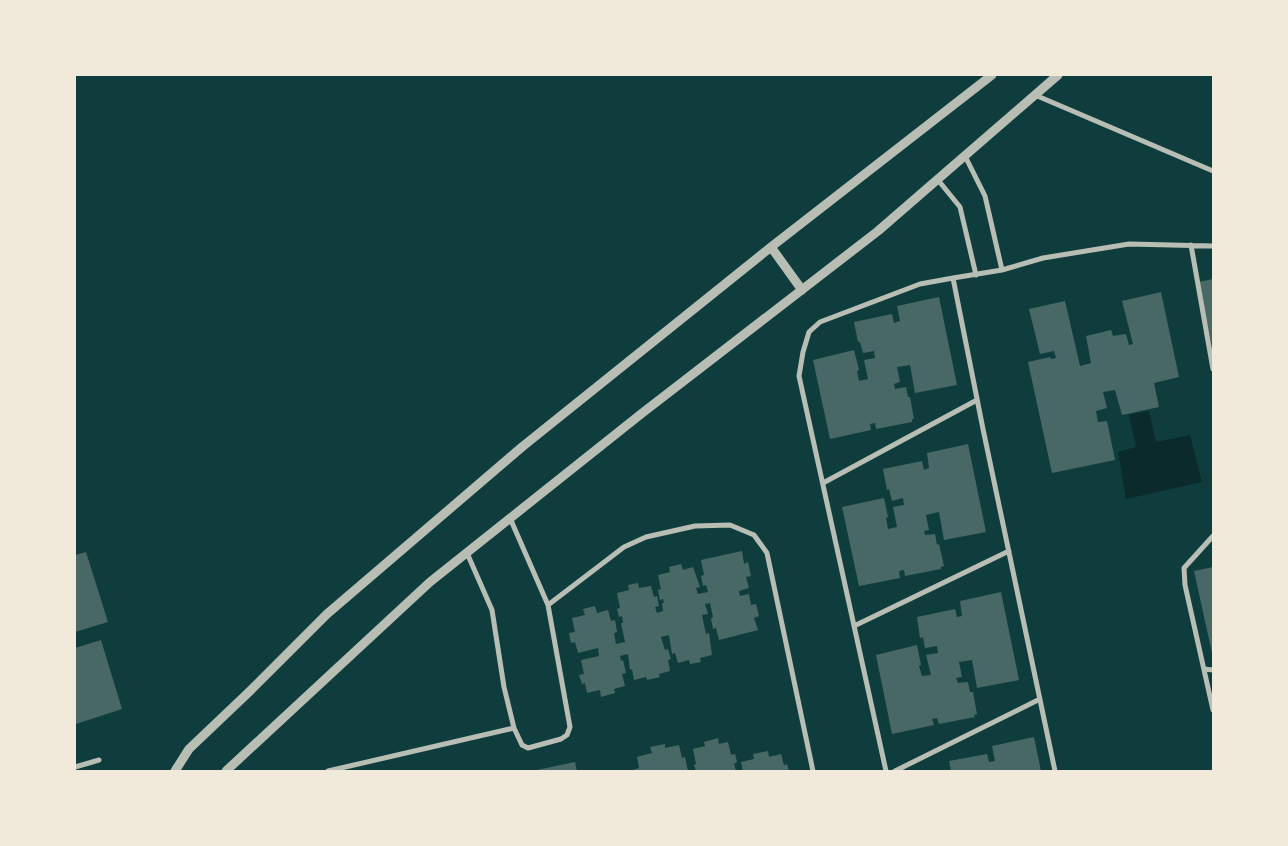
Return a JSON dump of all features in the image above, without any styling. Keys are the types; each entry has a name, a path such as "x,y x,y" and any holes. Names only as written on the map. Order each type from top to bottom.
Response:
{"street":[{"path":"175,771 189,749 327,614 522,447 771,248 992,75"},
{"path":"226,771 430,582 641,414 878,232 1058,75"},
{"path":"1035,95 1213,171"},
{"path":"965,156 985,196 1002,270"},
{"path":"938,180 960,207 976,275"},
{"path":"886,771 799,376 808,332 820,322 920,284 1002,270 1043,258 1129,244 1213,246"},
{"path":"1191,245 1213,369"},
{"path":"771,248 802,290"},
{"path":"954,278 977,400 1054,771"},
{"path":"823,483 977,400"},
{"path":"467,552 492,610 504,687 514,728 522,745 528,748 561,739 567,735 570,727 548,605 510,518"},
{"path":"548,605 624,547 646,537 695,526 730,524 754,534 767,553 813,771"},
{"path":"1213,536 1184,568 1185,585 1213,710"},
{"path":"854,626 1009,551"},
{"path":"1204,669 1213,670"},
{"path":"895,771 1040,699"},
{"path":"328,771 514,728"},
{"path":"75,767 99,760"}],"water":[{"path":"1149,411 1156,442 1190,435 1202,482 1126,499 1118,452 1136,447 1129,415"}],"building":[{"path":"1213,279 1213,345 1212,345 1198,282"},
{"path":"1161,292 1179,377 1154,383 1159,407 1122,415 1115,390 1103,392 1107,408 1096,411 1098,422 1107,421 1115,460 1052,473 1028,362 1050,357 1051,359 1056,358 1054,351 1040,354 1029,309 1065,301 1080,366 1091,363 1086,336 1111,330 1113,336 1126,334 1129,345 1133,344 1122,301"},
{"path":"939,297 957,385 915,393 910,365 897,367 900,382 894,384 895,389 906,387 914,419 912,419 912,422 876,429 875,423 870,424 871,430 830,439 813,360 854,350 859,370 857,371 859,381 868,379 864,360 875,358 874,351 863,353 860,342 858,342 854,322 892,314 894,323 900,321 897,306"},
{"path":"968,444 986,532 944,540 939,512 926,515 929,530 924,531 925,535 935,534 944,566 941,569 905,576 904,570 899,571 900,578 859,586 842,507 884,498 888,517 886,518 888,529 897,527 893,507 904,505 903,498 892,501 889,489 887,490 883,469 922,461 924,470 929,468 927,453"},
{"path":"742,551 744,564 748,562 751,576 746,577 749,588 739,591 740,596 749,594 751,605 756,604 759,616 754,618 758,630 719,640 716,628 713,629 710,603 705,604 708,614 702,615 706,634 709,633 712,655 700,658 701,662 690,664 689,660 678,663 675,653 672,654 669,635 661,637 665,650 668,649 671,659 668,660 670,671 659,674 660,677 647,680 646,677 634,680 632,669 630,670 628,654 620,656 626,673 622,674 625,686 614,689 615,693 601,697 600,690 587,693 585,683 582,684 579,675 584,674 581,660 599,656 598,648 578,653 575,642 571,643 569,633 575,632 572,618 585,615 583,609 595,606 597,613 608,610 611,621 615,620 617,632 614,633 616,644 625,642 621,623 623,623 622,616 619,617 617,609 620,608 617,593 629,590 628,585 638,583 639,588 651,586 654,597 657,596 659,606 655,607 657,613 663,611 662,603 664,603 663,599 660,600 658,590 661,589 658,575 670,572 669,567 681,564 683,570 693,567 700,587 696,588 698,594 708,592 706,585 703,586 701,576 704,575 701,560"},
{"path":"86,552 108,622 75,632 75,555"},
{"path":"1213,567 1213,653 1212,653 1194,571"},
{"path":"1001,592 1019,680 977,688 972,660 959,662 962,677 956,678 958,683 968,682 970,692 973,692 977,714 974,715 975,717 939,724 937,718 932,719 934,725 892,734 876,655 917,645 922,676 931,675 926,655 938,653 937,646 925,648 923,637 920,638 917,617 955,609 957,617 962,616 960,601"},
{"path":"101,640 122,709 76,724 75,648"},
{"path":"1034,737 1041,771 951,771 949,761 987,754 989,762 995,761 992,746"},
{"path":"718,738 719,744 728,742 731,755 735,754 737,762 734,764 736,771 696,771 693,749 705,746 704,742"},
{"path":"665,744 665,748 679,745 682,758 685,757 688,771 630,771 639,768 637,757 652,753 650,747"},
{"path":"768,751 769,757 781,754 784,765 787,764 789,771 743,771 741,762 754,759 753,754"},
{"path":"575,762 577,771 537,771 537,770"}]}
